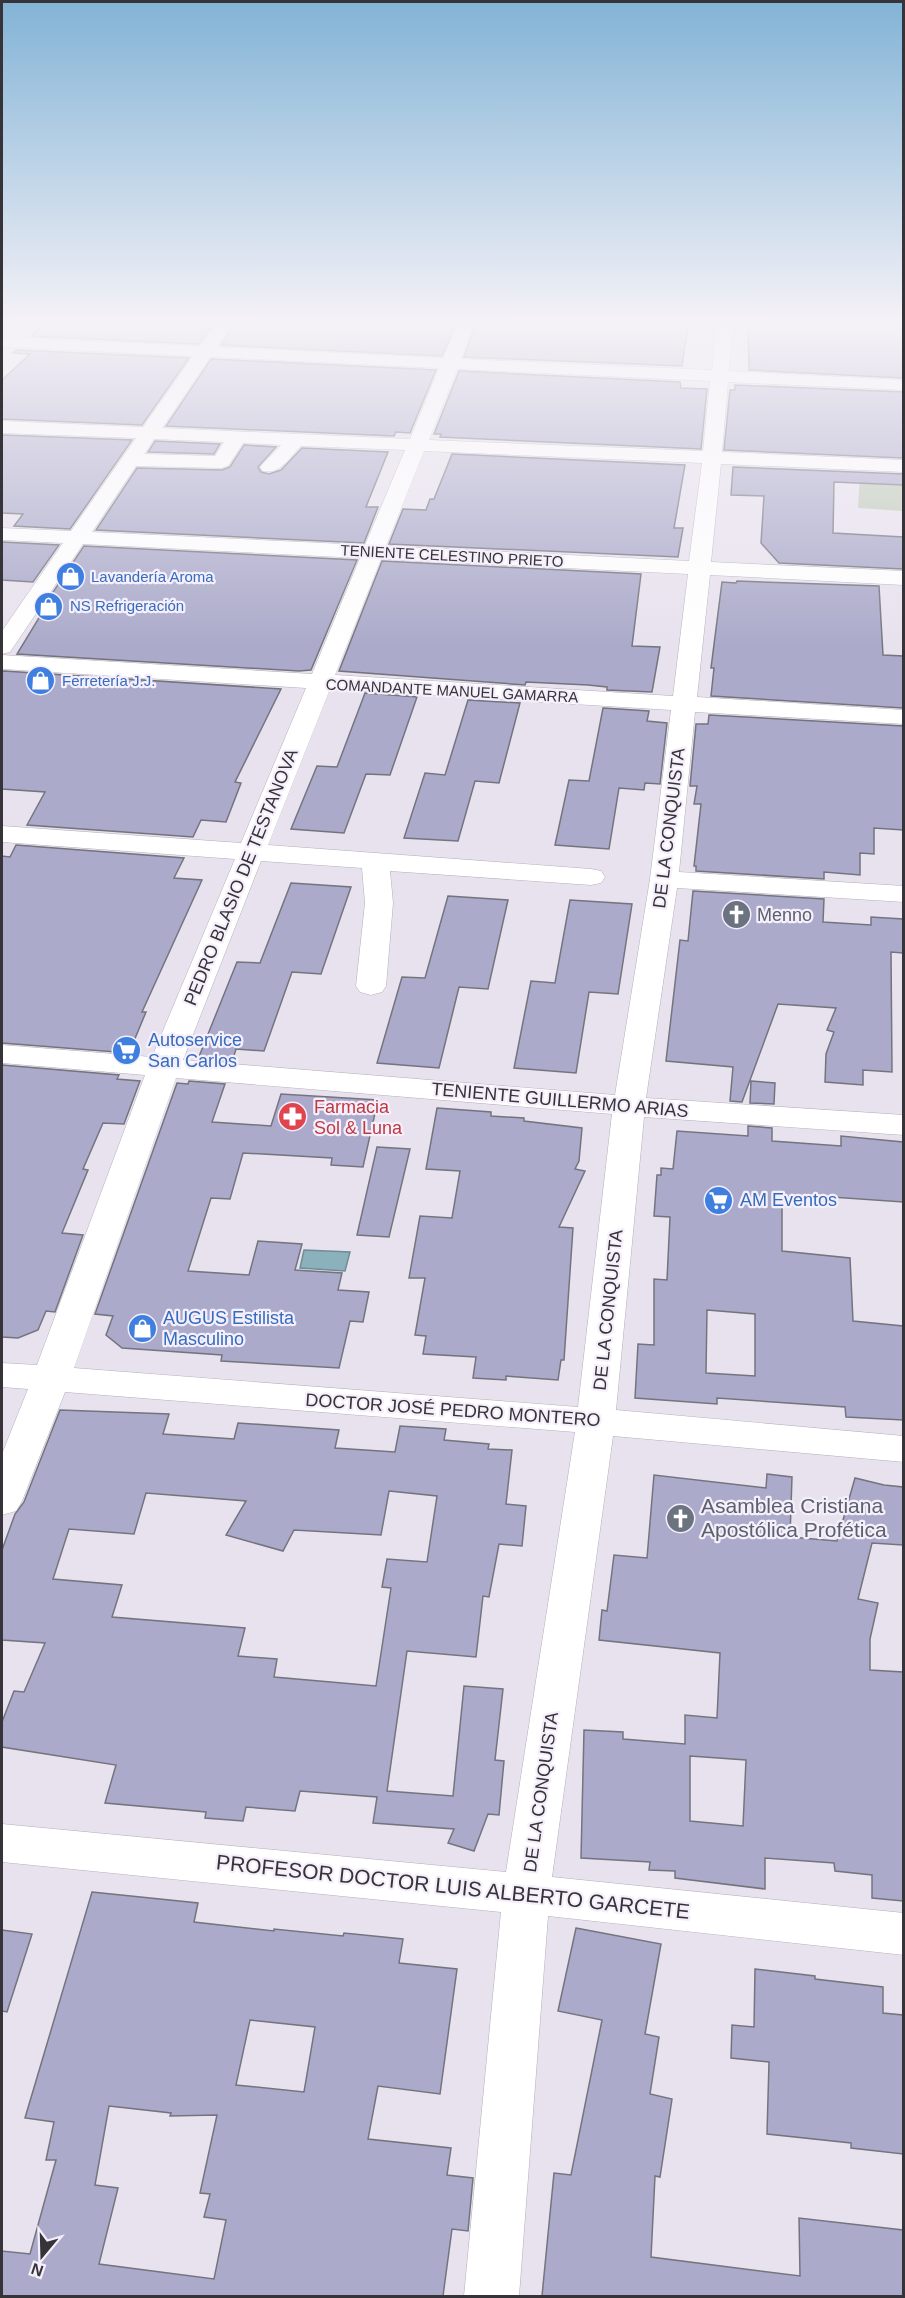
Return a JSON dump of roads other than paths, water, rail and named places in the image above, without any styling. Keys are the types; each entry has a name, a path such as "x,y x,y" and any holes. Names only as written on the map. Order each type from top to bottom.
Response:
{"street":[{"path":"105,431 903,466"},
{"name":"PEDRO BLASIO DE TESTANOVA","path":"2,1501 51,1379 164,1066 423,431"},
{"name":"DE LA CONQUISTA","path":"492,2296 526,1894 596,1421 629,1106 664,879 714,431"},
{"path":"2,647 148,433"},
{"path":"130,460 221,462 237,437"},
{"path":"270,467 296,440"},
{"name":"TENIENTE CELESTINO PRIETO","path":"2,534 903,578"},
{"name":"COMANDANTE MANUEL GAMARRA","path":"2,662 903,717"},
{"path":"2,834 591,877"},
{"path":"371,986 379,903 375,862"},
{"path":"664,879 903,894"},
{"name":"TENIENTE GUILLERMO ARIAS","path":"2,1054 629,1106 903,1125"},
{"name":"DOCTOR JOSÉ PEDRO MONTERO","path":"2,1375 596,1421 903,1449"},
{"name":"PROFESOR DOCTOR LUIS ALBERTO GARCETE","path":"2,1843 526,1894 903,1934"}],"water":[{"path":"304,1250 350,1252 345,1271 300,1268"}],"place":[{"name":"Lavandería Aroma","path":"70,577"},
{"name":"NS Refrigeración","path":"49,606"},
{"name":"Ferretería J.J.","path":"41,681"},
{"name":"Menno","path":"736,915"},
{"name":"Autoservice San Carlos","path":"127,1050"},
{"name":"Farmacia Sol & Luna","path":"293,1117"},
{"name":"AM Eventos","path":"719,1200"},
{"name":"AUGUS Estilista Masculino","path":"142,1328"},
{"name":"Asamblea Cristiana Apostólica Profética","path":"680,1518"}]}
